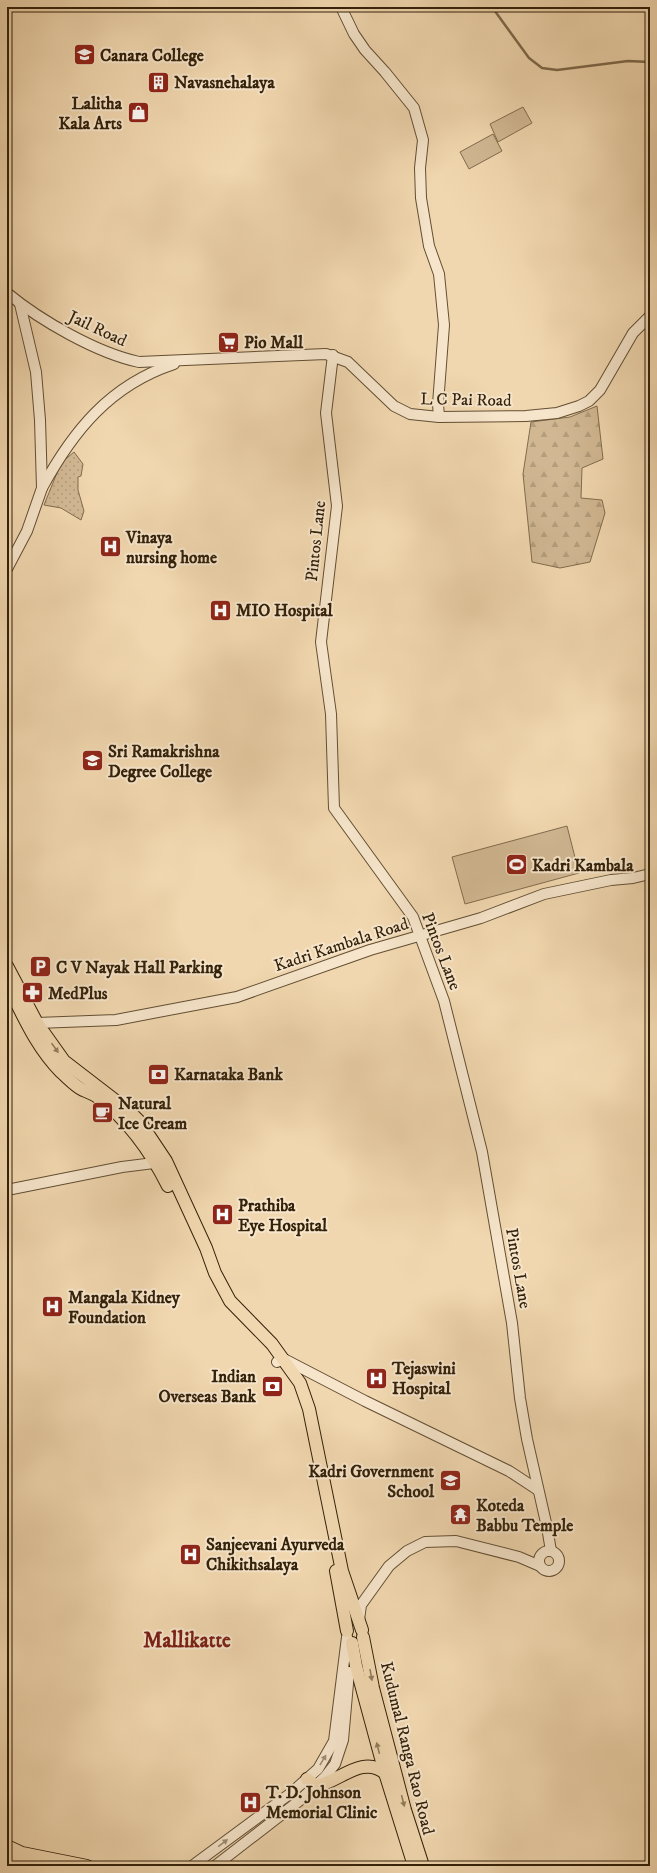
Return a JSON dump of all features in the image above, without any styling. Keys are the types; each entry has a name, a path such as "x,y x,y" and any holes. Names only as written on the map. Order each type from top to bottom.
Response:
{"main road":[{"name":"Kudumal Ranga Rao Road","path":"7,966 33,1026 64,1061 129,1111 140,1122 206,1248 215,1273 230,1301 272,1344 281,1360 300,1383 309,1409 354,1635 373,1688 404,1803 423,1866"},
{"path":"7,984 33,1026"},
{"path":"354,1635 356,1666 385,1773 414,1866"},
{"path":"312,1783 322,1785 336,1777 358,1768 374,1767 385,1773"},
{"path":"7,1846 22,1853 87,1866"},
{"path":"7,1858 30,1866"}],"street":[{"path":"340,7 354,34 365,50 386,72 414,108 423,140 420,168 421,198 429,246 440,274 444,325 438,404 439,417"},
{"name":"Jail Road","path":"7,293 20,304 49,321 96,346 124,358 140,362 185,360"},
{"path":"20,304 36,372 40,420 42,488"},
{"name":"L C Pai Road","path":"185,360 319,353 333,355 348,362 398,409 417,415 439,417 526,416 557,413 589,401 600,390 633,333 650,316"},
{"path":"28,338 31,324 41,320 49,321"},
{"name":"Pintos Lane","path":"333,355 326,413 337,506 321,642 331,714 334,808 413,917 444,1001 482,1152 512,1323 520,1398 527,1439 548,1527 551,1551 558,1557 557,1567 548,1571 540,1566"},
{"path":"7,570 27,531 42,488 68,445 102,405 122,388 159,368 185,360"},
{"name":"Kadri Kambala Road","path":"33,1026 116,1020 237,997 370,950 481,918 544,894 611,880 633,878 650,874"},
{"path":"7,1190 122,1167 161,1162"},
{"path":"281,1360 509,1471 538,1490"},
{"path":"215,1866 335,1764 343,1740 354,1635 360,1605 389,1566 407,1551 425,1542 456,1541 519,1557 540,1566 541,1556 545,1552 551,1551"},
{"path":"192,1866 312,1783"}],"green space":[{"path":"523,107 532,123 498,142 490,124"},
{"path":"493,134 502,151 469,169 460,152"},
{"path":"597,406 603,459 582,468 581,498 602,500 605,513 590,562 560,568 532,562 523,474 531,422 570,417"},
{"path":"74,452 83,464 81,476 78,477 78,490 84,511 81,520 61,508 44,505 61,463"},
{"name":"Kadri Kambala","path":"567,826 579,873 465,904 452,857"}],"waterway":[{"path":"492,7 529,58 542,68 557,70 628,61 650,62"}],"place":[{"name":"Canara College","path":"85,55"},
{"name":"Navasnehalaya","path":"159,82"},
{"name":"Lalitha Kala Arts","path":"138,113"},
{"name":"Pio Mall","path":"228,342"},
{"name":"Vinaya nursing home","path":"110,547"},
{"name":"MIO Hospital","path":"221,610"},
{"name":"Sri Ramakrishna Degree College","path":"92,761"},
{"name":"Kadri Kambala","path":"516,865"},
{"name":"C V Nayak Hall Parking","path":"40,967"},
{"name":"MedPlus","path":"32,993"},
{"name":"Karnataka Bank","path":"158,1074"},
{"name":"Natural Ice Cream","path":"102,1113"},
{"name":"Prathiba Eye Hospital","path":"222,1215"},
{"name":"Mangala Kidney Foundation","path":"53,1307"},
{"name":"Tejaswini Hospital","path":"376,1378"},
{"name":"Indian Overseas Bank","path":"272,1386"},
{"name":"Kadri Government School","path":"450,1481"},
{"name":"Koteda Babbu Temple","path":"461,1515"},
{"name":"Sanjeevani Ayurveda Chikithsalaya","path":"191,1554"},
{"name":"T. D. Johnson Memorial Clinic","path":"250,1802"}],"district":[{"name":"Mallikatte","path":"187,1640"}]}
